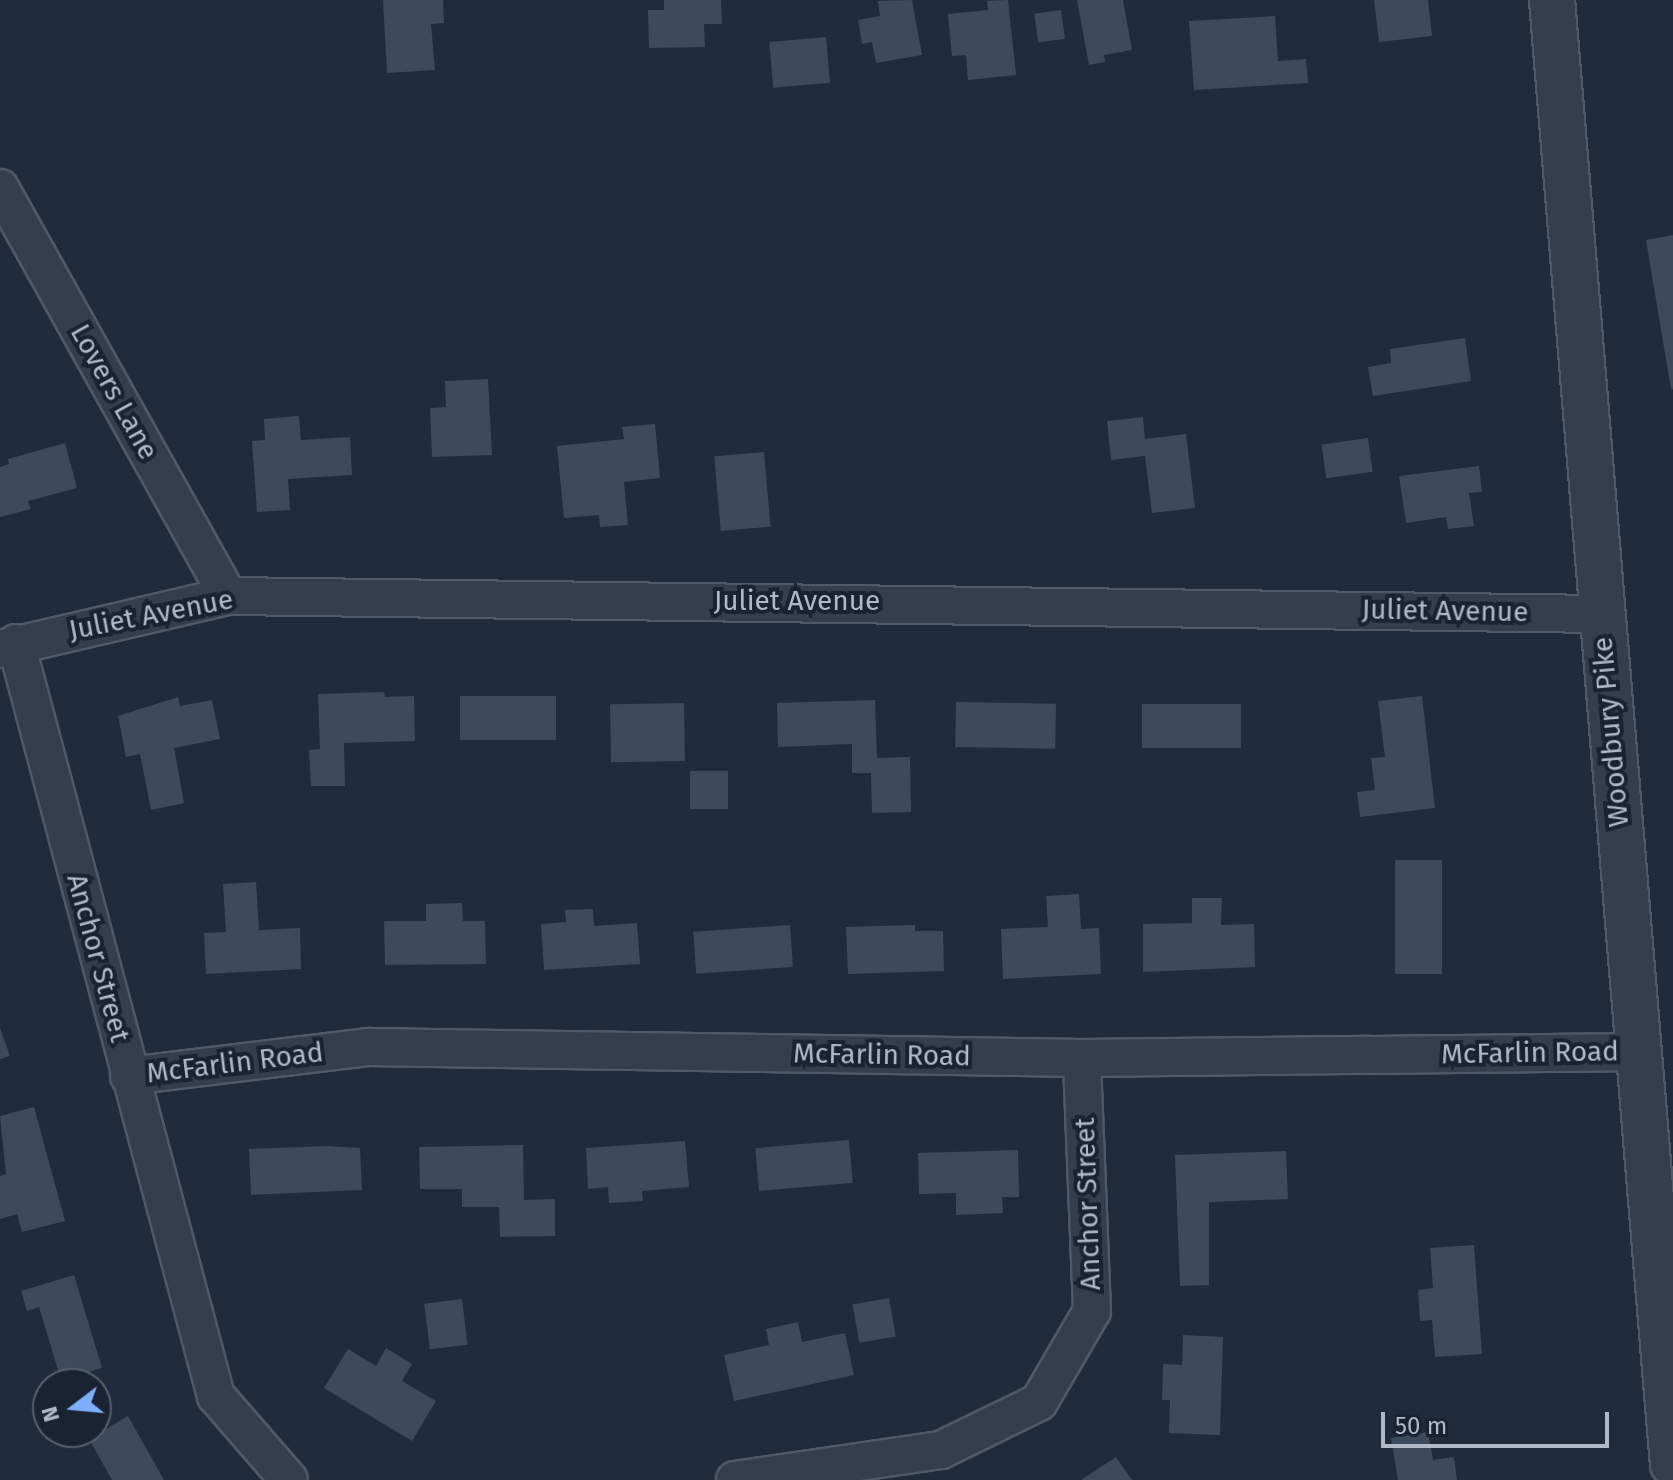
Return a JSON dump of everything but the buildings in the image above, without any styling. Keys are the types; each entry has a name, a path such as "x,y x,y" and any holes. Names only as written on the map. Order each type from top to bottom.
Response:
{"street":[{"name":"Woodbury Pike","path":"1552,0 1637,1052 1670,1383 1673,1464"},
{"name":"Lovers Lane","path":"0,188 228,596"},
{"name":"Juliet Avenue","path":"8,646 228,596 1601,614"},
{"name":"Anchor Street","path":"8,646 216,1396 289,1480"},
{"name":"McFarlin Road","path":"129,1076 368,1047 1082,1058 1637,1052"},
{"name":"Anchor Street","path":"735,1480 941,1450 1039,1402 1092,1311 1082,1058"}]}
